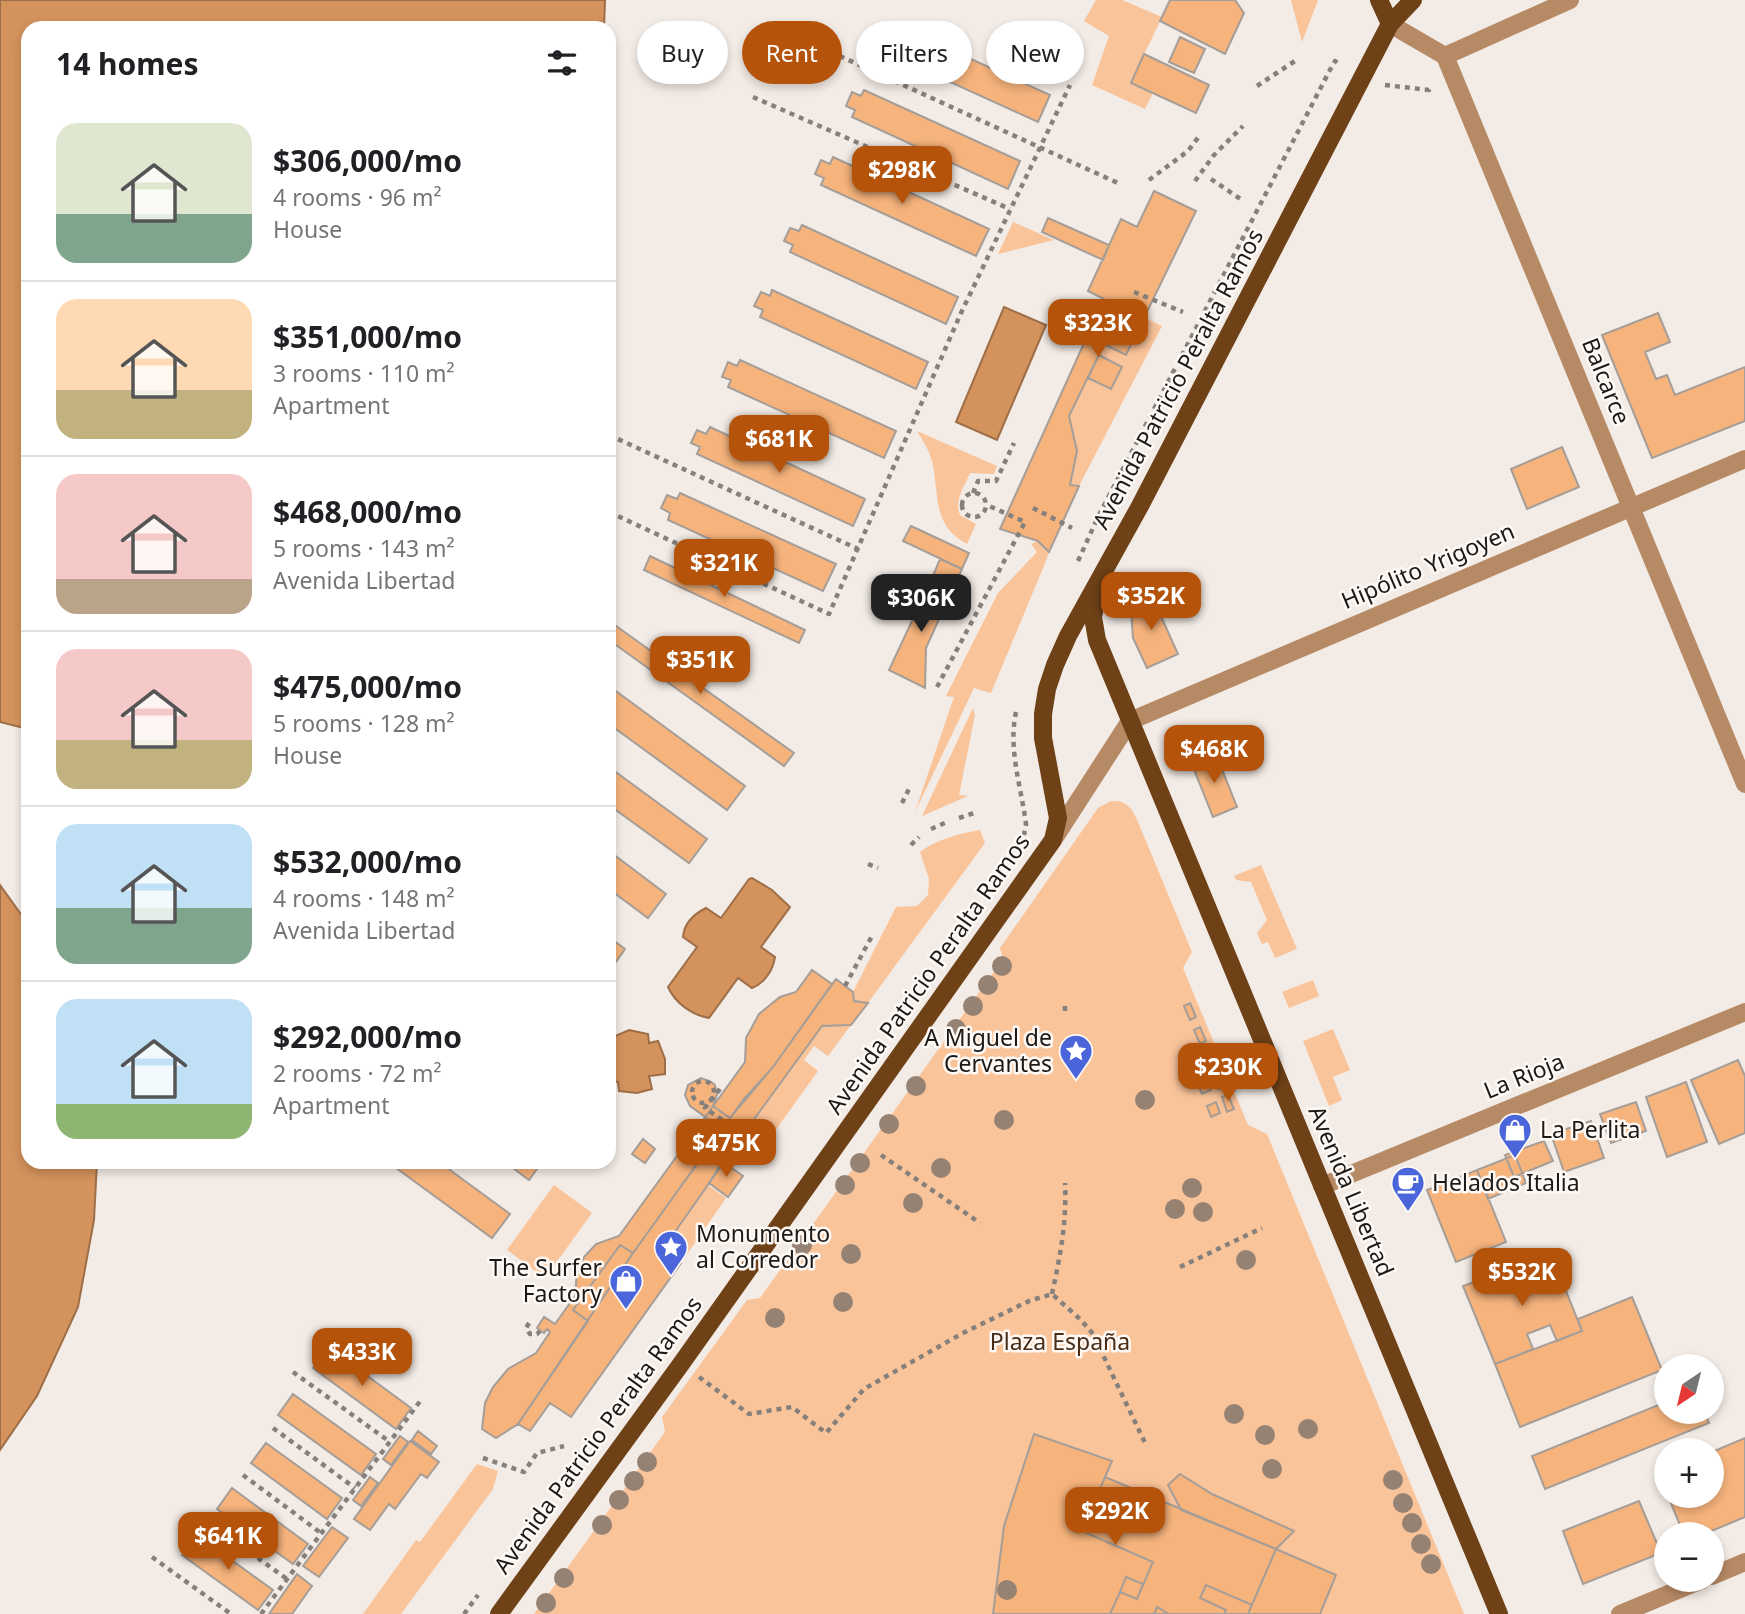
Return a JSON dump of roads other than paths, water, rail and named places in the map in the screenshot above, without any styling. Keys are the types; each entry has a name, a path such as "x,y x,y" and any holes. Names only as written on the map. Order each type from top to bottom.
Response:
{"main road":[{"path":"1379,0 1390,24"},
{"name":"Avenida Patricio Peralta Ramos","path":"499,1614 681,1364 1053,840 1058,818 1043,738 1043,714 1047,689 1068,636 1362,82 1390,24 1413,0"},
{"name":"Avenida Libertad","path":"1115,551 1095,604 1094,629 1499,1614"}],"street":[{"path":"1390,24 1445,56 1570,0"},
{"name":"Balcarce","path":"1445,56 1745,784"},
{"name":"Hipólito Yrigoyen","path":"1130,721 1745,458"},
{"name":"Avenida Patricio Peralta Ramos","path":"1053,840 1130,721"},
{"name":"La Rioja","path":"1322,1186 1745,1012"},
{"path":"1724,1571 1745,1562"},
{"path":"1620,1614 1673,1592"}],"place":[{"name":"A Miguel de Cervantes","path":"1076,1081"},
{"name":"La Perlita","path":"1515,1160"},
{"name":"Helados Italia","path":"1408,1213"},
{"name":"Monumento al Corredor","path":"671,1277"},
{"name":"The Surfer Factory","path":"626,1311"}],"park label":[{"name":"Plaza España","path":"1060,1342"}]}
